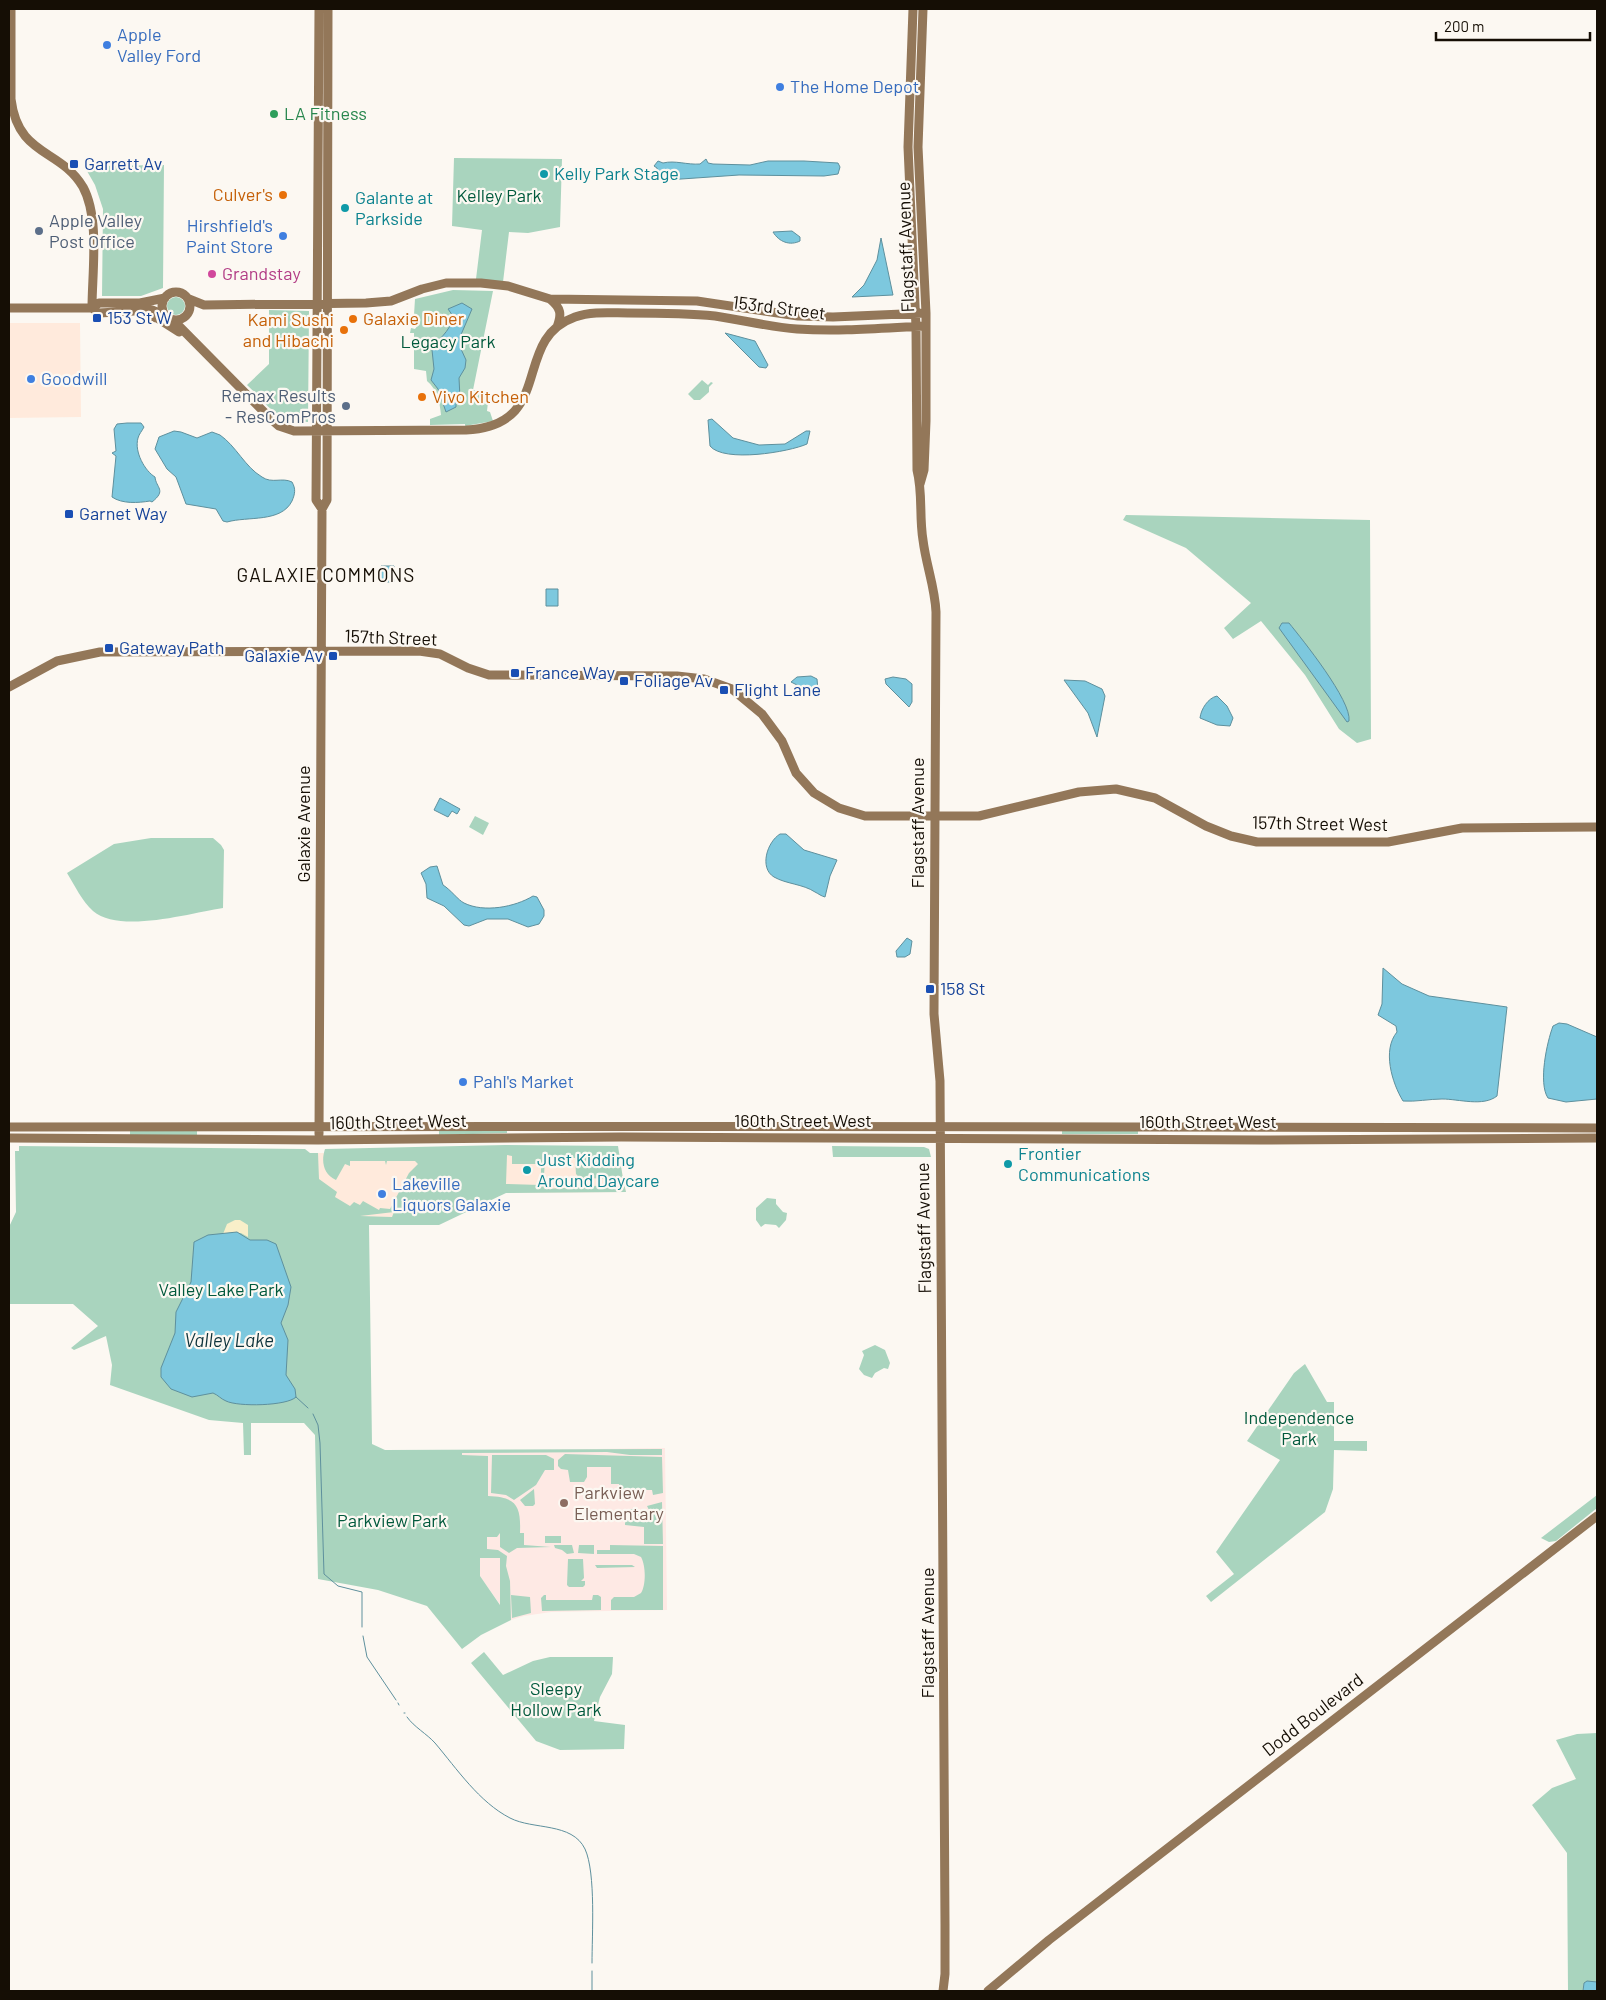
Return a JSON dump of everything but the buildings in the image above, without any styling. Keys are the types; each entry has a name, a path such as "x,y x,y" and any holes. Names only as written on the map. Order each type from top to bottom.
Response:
{"street":[{"path":"11,9 11,94 17,124 36,149 71,172 88,198 92,220 92,308"},
{"name":"Galaxie Avenue","path":"319,9 316,500 322,509"},
{"name":"Galaxie Avenue","path":"318,1140 322,509 327,500 328,430 328,9"},
{"name":"Flagstaff Avenue","path":"914,9 908,147 916,313 917,470 920,484 923,540 935,600 934,1024 940,1081 945,1974 943,1991"},
{"name":"Flagstaff Avenue","path":"920,484 924,470 926,326 918,147 923,9"},
{"name":"153rd Street","path":"189,299 204,305 383,302 433,286 458,283 499,284 550,299 708,302 804,316 926,313"},
{"path":"92,308 99,303 140,303 165,298 177,291 186,294 191,308 186,316 170,318 152,310 129,313"},
{"path":"165,298 162,305 170,318 279,426 294,432 328,430 466,430 485,428 498,423 511,414 526,395 540,350 557,327 561,317 560,309 550,299"},
{"path":"9,308 92,308 99,312 129,313 157,318 196,344"},
{"name":"153rd Street","path":"557,327 583,315 629,313 693,314 803,330 926,326"},
{"path":"9,686 57,661 94,652 321,651"},
{"name":"157th Street","path":"321,651 430,652 489,675 677,676 711,681 732,689 762,714 782,741 792,764 802,780 814,793 830,804 846,812 865,816 935,816"},
{"name":"157th Street West","path":"935,816 988,815 1079,792 1116,789 1155,798 1210,828 1231,836 1257,842 1388,842 1470,827 1597,827"},
{"name":"160th Street West","path":"9,1127 940,1126 1597,1128"},
{"name":"160th Street West","path":"9,1138 318,1140 496,1137 939,1137 1261,1140 1597,1138"},
{"name":"Dodd Boulevard","path":"988,1991 1049,1940 1597,1516"},
{"name":"Dodd Boulevard","path":"981,1991 1010,1965 1049,1940"},
{"name":"Flagstaff Avenue","path":"945,1974 949,1991"}],"shaded area":[{"path":"9,323 80,323 81,417 9,418"},
{"path":"505,1146 617,1146 626,1192 506,1193"},
{"path":"427,1152 392,1217 319,1216 318,1153"},
{"name":"Parkview Elementary","path":"665,1448 667,1610 551,1612 511,1620 462,1551 461,1451"}],"green space":[{"name":"Kelley Park","path":"454,158 562,159 560,227 528,233 509,232 503,282 476,279 482,230 452,226"},
{"path":"164,165 163,288 141,296 102,296 103,209 95,185 87,171 98,166"},
{"name":"Legacy Park","path":"453,290 493,291 473,390 493,394 488,402 487,411 490,412 493,421 465,426 465,424 430,425 430,419 441,415 441,410 436,392 427,381 426,371 414,369 414,333 410,333 411,328 415,329 418,325 418,316 414,315 415,299"},
{"path":"176,297 184,302 185,306 180,314 176,315 168,310 167,306 172,298"},
{"path":"269,310 309,311 308,422 280,416 247,385 269,364"},
{"path":"702,380 708,385 711,382 713,383 709,387 709,392 700,400 694,400 688,394"},
{"path":"1126,515 1370,520 1371,739 1357,743 1339,729 1305,675 1261,621 1233,639 1224,628 1251,603 1186,548 1123,520"},
{"path":"475,816 489,823 483,835 469,827"},
{"path":"151,838 213,838 221,845 224,850 223,908 156,920 137,921 120,921 105,918 93,911 82,898 67,873 114,844"},
{"path":"507,1129 507,1133 439,1135 439,1131"},
{"path":"1062,1130 1138,1130 1138,1134 1062,1134"},
{"path":"130,1131 197,1131 197,1135 130,1135"},
{"name":"Valley Lake Park","path":"505,1145 618,1146 623,1179 580,1178 576,1174 575,1158 545,1158 544,1176 541,1177 541,1164 512,1164 512,1156 507,1155 506,1184 540,1185 542,1180 545,1182 546,1189 624,1184 626,1192 506,1193 439,1225 369,1225 372,1444 385,1450 662,1449 662,1455 630,1455 607,1452 462,1453 462,1455 488,1456 488,1496 505,1498 515,1505 520,1516 520,1533 524,1533 524,1545 551,1547 517,1548 509,1553 500,1547 500,1533 497,1537 487,1537 487,1549 498,1550 507,1556 506,1566 510,1581 511,1620 481,1635 462,1649 427,1606 378,1590 318,1579 315,1435 304,1423 251,1423 251,1455 244,1455 243,1423 209,1420 110,1385 112,1365 106,1336 74,1350 71,1348 98,1326 73,1304 9,1304 9,1227 16,1212 15,1151 19,1151 19,1146 305,1149 310,1153 318,1153 319,1179 337,1192 335,1197 350,1206 354,1202 360,1205 363,1201 379,1210 380,1208 390,1209 409,1173 418,1164 415,1161 387,1161 386,1165 385,1161 350,1161 350,1166 345,1164 336,1180 328,1174 324,1167 325,1149","holes":["394,1212 392,1217 360,1216","480,1558 500,1558 500,1605 480,1576"]},
{"path":"832,1146 924,1147 929,1149 931,1157 833,1157"},
{"path":"767,1198 776,1199 776,1204 783,1212 787,1213 786,1220 779,1228 776,1225 765,1224 761,1227 756,1220 756,1208"},
{"path":"875,1345 885,1350 890,1363 888,1369 884,1368 875,1373 872,1378 864,1375 859,1369 864,1355 862,1351"},
{"name":"Independence Park","path":"1305,1364 1327,1402 1334,1402 1334,1441 1367,1441 1367,1451 1334,1450 1333,1489 1325,1512 1211,1602 1206,1596 1234,1574 1216,1552 1280,1460 1247,1441 1294,1373"},
{"path":"565,1454 662,1457 663,1493 653,1495 652,1490 619,1490 619,1484 611,1484 611,1467 587,1467 587,1477 584,1482 570,1482 568,1470 561,1469 558,1466 558,1460"},
{"path":"492,1455 546,1455 554,1459 554,1470 545,1470 536,1485 514,1500 506,1495 491,1493"},
{"path":"534,1489 535,1504 533,1506 525,1506 520,1500"},
{"path":"1597,1495 1597,1508 1556,1541 1549,1542 1541,1538"},
{"path":"662,1502 663,1544 644,1544 644,1527 625,1525 625,1509 635,1509 635,1513 649,1510 647,1506"},
{"path":"545,1536 561,1536 561,1543 545,1543"},
{"path":"554,1545 572,1545 574,1553 567,1554 555,1548"},
{"path":"579,1545 594,1545 594,1554 578,1553"},
{"path":"610,1545 663,1546 663,1610 611,1610 611,1600 614,1597 634,1597 641,1593 645,1575 641,1557 634,1554 597,1554 597,1550 610,1550"},
{"path":"568,1559 583,1559 584,1578 581,1581 585,1581 585,1585 583,1587 569,1587 567,1585"},
{"path":"595,1565 632,1565 635,1567 597,1568"},
{"path":"511,1595 530,1597 531,1613 512,1618"},
{"path":"546,1595 546,1600 592,1600 593,1595 598,1595 601,1597 601,1610 542,1611 541,1598"},
{"name":"Sleepy Hollow Park","path":"484,1652 503,1675 533,1661 550,1657 613,1657 612,1674 600,1697 594,1721 625,1725 624,1749 560,1750 536,1741 471,1663"},
{"path":"1597,1733 1597,1982 1584,1983 1583,1991 1568,1991 1567,1853 1532,1805 1552,1788 1576,1779 1556,1740 1577,1734"}],"sand":[{"path":"240,1220 248,1225 248,1237 241,1233 223,1234 227,1224"}],"water":[{"path":"706,159 708,163 713,164 750,165 768,161 804,161 838,163 840,167 838,174 824,176 739,175 667,180 658,178 657,168 654,166 658,161 663,163 700,164"},
{"path":"792,231 800,237 800,241 785,242 773,232"},
{"path":"881,238 893,295 852,297 864,285 877,260"},
{"path":"462,303 472,309 460,337 461,349 466,360 465,368 459,378 460,398 456,402 456,407 446,412 438,389 431,380 434,369 432,350 451,322 453,316 448,309"},
{"path":"725,333 755,341 768,365 766,368 759,367"},
{"path":"712,419 733,438 759,445 785,444 806,431 810,431 807,444 798,447 772,453 729,454 717,451 710,446 708,420"},
{"path":"141,423 144,427 137,443 139,455 144,466 155,477 160,489 159,495 152,502 125,502 112,497 116,456 112,453 116,451 114,429 117,424"},
{"path":"174,431 197,438 212,432 220,435 262,477 270,480 292,482 295,492 292,501 287,508 272,516 227,522 223,521 216,509 186,504 176,477 167,469 155,449 159,437"},
{"path":"381,566 394,566 394,582 380,582"},
{"path":"546,589 558,589 558,606 546,606"},
{"path":"1282,623 1289,623 1325,670 1343,699 1349,721 1347,722 1279,628"},
{"path":"811,676 817,679 818,690 815,694 791,682 797,677"},
{"path":"893,677 906,679 912,684 912,702 909,707 886,684 885,679"},
{"path":"1064,680 1085,681 1102,689 1105,696 1097,737 1088,713"},
{"path":"1217,696 1227,706 1233,718 1230,726 1217,725 1200,718 1206,704"},
{"path":"440,798 460,809 457,814 452,811 448,817 434,810"},
{"path":"780,834 786,834 804,850 837,860 830,876 825,897 805,887 774,877 769,873 766,855 771,843"},
{"path":"437,866 443,885 464,903 481,908 490,908 509,906 533,896 537,897 544,910 544,916 539,924 528,927 508,919 487,919 469,926 464,925 444,906 427,898 426,884 421,873 430,867"},
{"path":"907,938 912,941 910,954 905,957 897,957 896,951"},
{"path":"1383,968 1402,984 1429,996 1507,1007 1497,1096 1478,1102 1442,1099 1403,1101 1392,1076 1389,1057 1392,1039 1397,1032 1396,1026 1378,1015 1382,1004"},
{"path":"1559,1023 1567,1024 1597,1037 1597,1099 1566,1102 1548,1098 1544,1083 1544,1062 1553,1026"},
{"name":"Valley Lake","path":"237,1232 250,1240 267,1240 276,1244 291,1287 288,1305 281,1323 288,1340 286,1375 295,1389 296,1397 291,1400 273,1404 251,1405 232,1403 213,1393 192,1397 171,1389 161,1377 161,1368 175,1333 176,1312 191,1282 194,1242 208,1235"},
{"path":"1587,1981 1597,1982 1597,1991 1583,1991 1584,1983"}],"waterway":[{"path":"296,1397 308,1408"},
{"path":"313,1414 318,1425 320,1443 324,1574 338,1586 362,1592 362,1627"},
{"path":"363,1636 367,1657 396,1700"},
{"path":"407,1717 435,1743 478,1794 499,1811 519,1822 562,1830 579,1840 585,1849 591,1873 593,1905 592,1963"},
{"path":"592,1971 592,1991"}],"place":[{"name":"Apple Valley Ford","path":"107,45"},
{"name":"The Home Depot","path":"780,87"},
{"name":"LA Fitness","path":"274,114"},
{"name":"Garrett Av","path":"74,164"},
{"name":"Kelly Park Stage","path":"544,174"},
{"name":"Culver's","path":"283,195"},
{"name":"Galante at Parkside","path":"345,208"},
{"name":"Apple Valley Post Office","path":"39,231"},
{"name":"Hirshfield's Paint Store","path":"283,236"},
{"name":"Grandstay","path":"212,274"},
{"name":"153 St W","path":"97,318"},
{"name":"Galaxie Diner","path":"353,319"},
{"name":"Kami Sushi and Hibachi","path":"344,330"},
{"name":"Goodwill","path":"31,379"},
{"name":"Vivo Kitchen","path":"422,397"},
{"name":"Remax Results - ResComPros","path":"346,406"},
{"name":"Garnet Way","path":"69,514"},
{"name":"Gateway Path","path":"109,648"},
{"name":"Galaxie Av","path":"333,656"},
{"name":"France Way","path":"515,673"},
{"name":"Foliage Av","path":"624,681"},
{"name":"Flight Lane","path":"724,690"},
{"name":"158 St","path":"930,989"},
{"name":"Pahl's Market","path":"463,1082"},
{"name":"Frontier Communications","path":"1008,1164"},
{"name":"Just Kidding Around Daycare","path":"527,1170"},
{"name":"Lakeville Liquors Galaxie","path":"382,1194"},
{"name":"Parkview Elementary","path":"564,1503"}],"district":[{"name":"GALAXIE COMMONS","path":"326,575"}],"park label":[{"name":"Parkview Park","path":"392,1521"}]}
